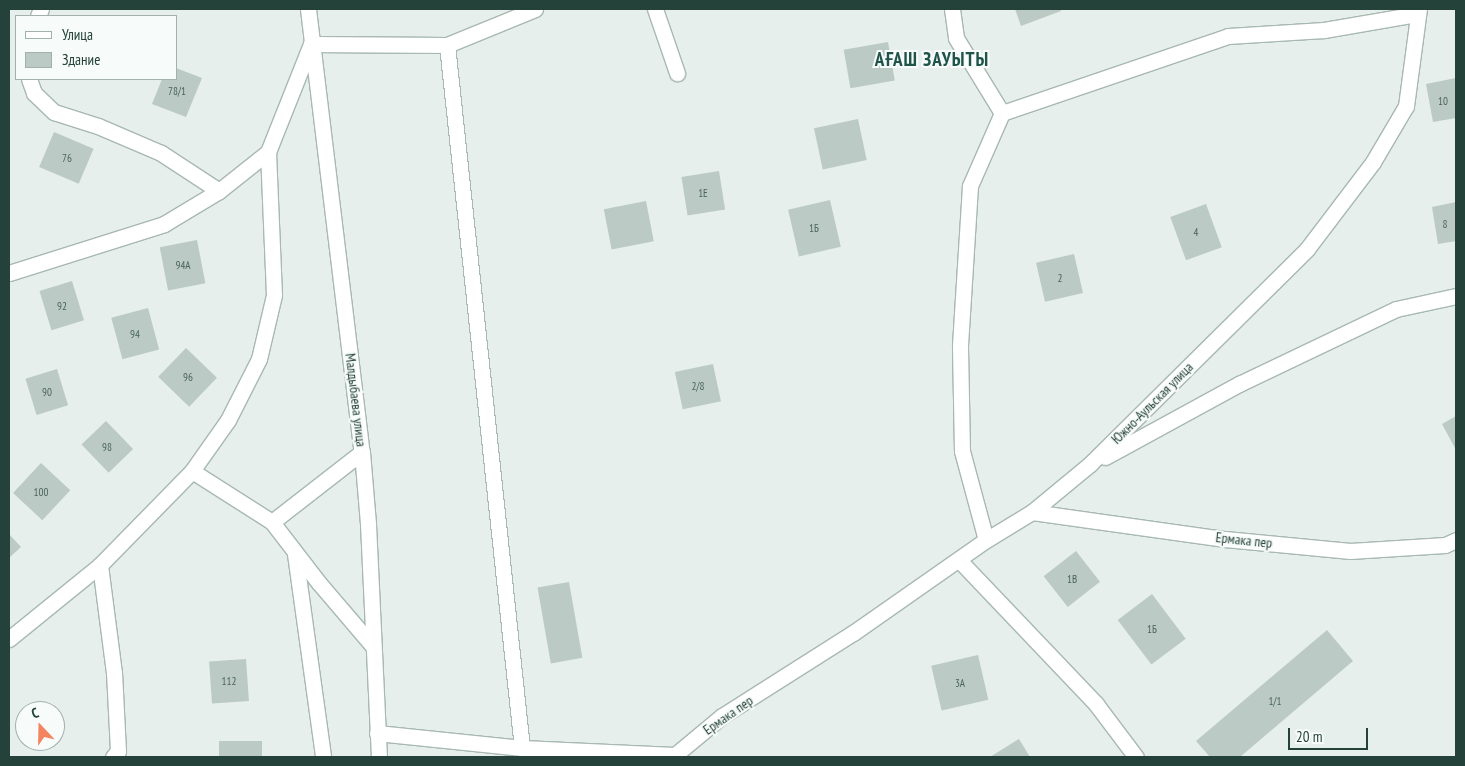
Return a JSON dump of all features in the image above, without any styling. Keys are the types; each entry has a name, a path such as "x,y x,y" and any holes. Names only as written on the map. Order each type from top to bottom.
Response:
{"street":[{"name":"Малдыбаева улица","path":"308,9 362,452 368,524 372,645 379,757"},
{"path":"311,44 447,45 535,9"},
{"path":"655,9 677,73"},
{"path":"952,9 956,38 1002,113"},
{"path":"986,540 962,451 960,347 970,186 1002,113 1228,36 1324,30 1419,11"},
{"name":"Южно-Аульская улица","path":"1090,464 1307,249 1373,162 1406,106 1419,11"},
{"name":"Малдыбаева улица","path":"9,639 100,564 192,471 228,420 259,359 274,294 268,152 311,44"},
{"path":"447,45 522,748"},
{"path":"29,80 34,93 54,112 98,126 162,153 219,191"},
{"name":"Малдыбаева улица","path":"9,273 164,224 219,191 268,152"},
{"name":"Южно-Аульская улица","path":"1090,464 1239,384 1396,309 1456,296"},
{"path":"272,522 362,452"},
{"name":"Ермака пер","path":"377,733 522,748 674,756 722,716 853,633 986,540 1032,512 1090,464"},
{"path":"192,471 272,522 294,552 372,645"},
{"name":"Ермака пер","path":"1032,512 1225,539 1350,551 1445,545 1456,540"},
{"path":"294,552 323,757"},
{"path":"959,560 1096,704 1136,757"},
{"path":"100,564 114,673 118,751 113,757"}],"building":[{"path":"1015,9 1061,9 1061,11 1021,26"},
{"path":"888,42 895,80 850,88 844,50"},
{"path":"178,69 202,78 186,117 152,104 162,80 178,80"},
{"path":"1456,78 1456,118 1433,122 1426,84"},
{"path":"858,119 867,160 823,169 814,128"},
{"path":"54,132 94,149 79,184 39,167"},
{"path":"719,171 725,210 688,215 681,177"},
{"path":"830,200 841,247 799,256 788,210"},
{"path":"646,201 654,241 612,249 604,209"},
{"path":"1456,202 1456,241 1438,244 1432,207"},
{"path":"1206,204 1222,247 1186,260 1170,217"},
{"path":"197,240 205,283 168,290 160,247"},
{"path":"1074,254 1083,293 1045,302 1036,263"},
{"path":"72,281 84,320 51,330 39,291"},
{"path":"148,308 159,350 122,359 111,318"},
{"path":"186,348 217,378 189,407 158,377"},
{"path":"713,364 721,401 683,409 675,372"},
{"path":"57,369 68,405 37,415 25,379"},
{"path":"1456,416 1456,450 1442,424"},
{"path":"106,421 133,449 109,473 82,445"},
{"path":"41,463 70,490 42,520 13,493"},
{"path":"9,534 21,547 9,558"},
{"path":"1076,551 1100,582 1068,607 1044,576"},
{"path":"569,582 582,658 551,663 537,588"},
{"path":"1152,594 1186,639 1151,665 1118,620"},
{"path":"1327,630 1353,661 1240,757 1210,757 1196,741"},
{"path":"978,655 988,700 942,711 931,666"},
{"path":"246,659 249,701 212,703 209,662"},
{"path":"1019,739 1030,757 990,757"},
{"path":"219,741 262,741 262,757 219,757"}],"district":[{"name":"АҒАШ ЗАУЫТЫ","path":"932,60"}]}
